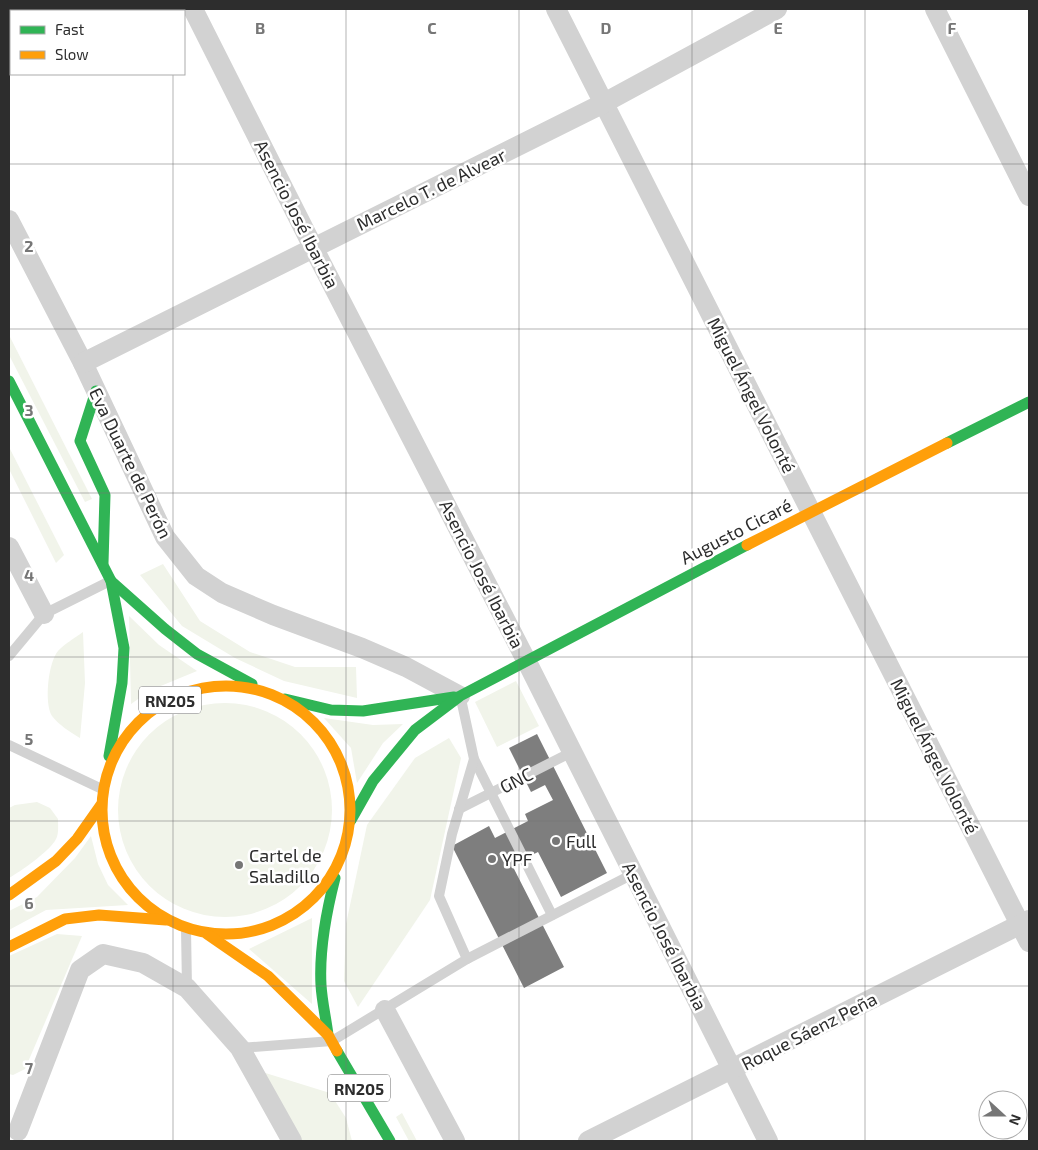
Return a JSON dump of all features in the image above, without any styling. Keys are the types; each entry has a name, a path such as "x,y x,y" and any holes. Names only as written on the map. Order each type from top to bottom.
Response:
{"main road":[{"name":"RN205","path":"9,381 111,581 124,648 122,683 101,804 105,839 117,872 139,900 166,920 186,929 207,934 246,934 283,921 315,898 338,866"},
{"path":"96,391 80,441 105,495 103,565"},
{"name":"Augusto Cicaré","path":"460,696 811,511 1029,402"},
{"name":"RN205","path":"111,581 196,654 285,699 314,721 336,750 348,784 350,820 346,844 327,908 322,952 321,984 330,1038"},
{"name":"RN205","path":"106,778 122,741 150,711 185,692 225,684 264,690"},
{"path":"285,699 331,710 364,711 460,696"},
{"path":"350,820 373,781 415,730 460,696"},
{"path":"9,895 56,861 77,839 101,804"},
{"path":"9,947 65,919 99,915 166,920"},
{"name":"RN205","path":"207,934 268,976 330,1038 390,1141"}],"street":[{"name":"Asencio José Ibarbia","path":"193,9 313,248 526,660 768,1141"},
{"name":"Miguel Ángel Volonté","path":"556,9 1026,929"},
{"name":"Marcelo T. de Alvear","path":"83,363 604,103 777,9"},
{"path":"935,9 1029,196"},
{"name":"Eva Duarte de Perón","path":"9,220 83,363 165,537 196,576 222,593 406,667 460,696"},
{"path":"9,547 44,614"},
{"name":"Roque Sáenz Peña","path":"588,1141 1026,929"},
{"path":"16,1129 80,970 103,954 143,963 186,988 240,1048 292,1141"},
{"path":"385,1010 455,1141"}],"lane":[{"path":"9,656 44,614 111,581"},
{"path":"460,696 474,759 552,915"},
{"path":"9,744 104,790"},
{"name":"GNC","path":"459,809 572,752"},
{"path":"468,959 439,896 459,809 474,759"},
{"path":"240,1048 330,1038 385,1010 468,959 633,874"},
{"path":"186,929 186,988"}],"shaded area":[{"path":"9,335 92,499 85,502 9,355"},
{"path":"9,447 64,555 56,563 9,469"},
{"path":"163,564 200,621 250,652 295,667 356,667 357,698 284,681 235,658 182,626 140,575"},
{"path":"129,616 159,645 197,671 151,690 131,704"},
{"path":"83,632 85,683 80,738 61,725 52,716 48,702 48,683 52,664 58,651"},
{"path":"516,681 539,726 497,747 475,702"},
{"path":"214,703 236,703 266,711 285,721 301,734 314,750 324,769 332,799 332,821 324,851 314,870 301,886 285,899 256,913 236,917 214,917 194,913 165,899 142,878 122,841 118,821 118,799 122,779 136,750 157,727 194,707"},
{"path":"324,718 373,725 403,724 383,743 357,783 351,748"},
{"path":"449,738 461,758 430,900 358,1007 344,981 346,924 367,825 415,758"},
{"path":"37,802 50,808 58,819 57,837 42,855 9,878 9,808 15,805"},
{"path":"91,836 98,864 108,885 128,905 46,910 9,930 9,911 37,897 75,858"},
{"path":"312,918 312,1004 249,949"},
{"path":"57,934 82,936 25,1069 13,1075 9,1074 9,956"},
{"path":"259,1071 330,1093 346,1118 352,1141 299,1141"},
{"path":"402,1113 417,1141 409,1141 396,1117"}],"building":[{"name":"YPF","path":"537,734 607,873 561,897 538,852 512,865 564,967 524,988 452,846 489,826 495,838 528,821 525,814 553,800 545,785 531,792 509,748"}],"traffic: fast":[{"path":"9,381 111,581 124,648 122,683 109,756"},
{"path":"96,391 80,441 105,495 103,563"},
{"path":"947,443 1029,402"},
{"path":"351,820 373,781 415,730 460,696 747,545"},
{"path":"111,581 165,629 197,654 252,684"},
{"path":"285,699 331,710 363,711 454,697"},
{"path":"328,1035 322,991 321,958 326,918 335,878"},
{"path":"337,1051 390,1141"}],"traffic: slow":[{"path":"747,545 947,443"},
{"path":"214,686 238,686 262,691 285,700 314,722 336,751 341,762 348,786 350,810 348,834 341,858 336,869 314,898 285,920 274,925 238,934 214,934 190,929 167,920 147,906 130,889 116,869 107,846 102,822 102,798 107,774 116,751 130,731 147,714 167,700 190,691 214,686"},
{"path":"9,895 56,861 77,839 101,805"},
{"path":"9,947 65,919 99,915 166,920"},
{"path":"207,934 268,976 328,1035 337,1051"}],"place":[{"name":"Full","path":"556,841"},
{"name":"YPF","path":"492,859"},
{"name":"Cartel de Saladillo","path":"239,865"}]}
